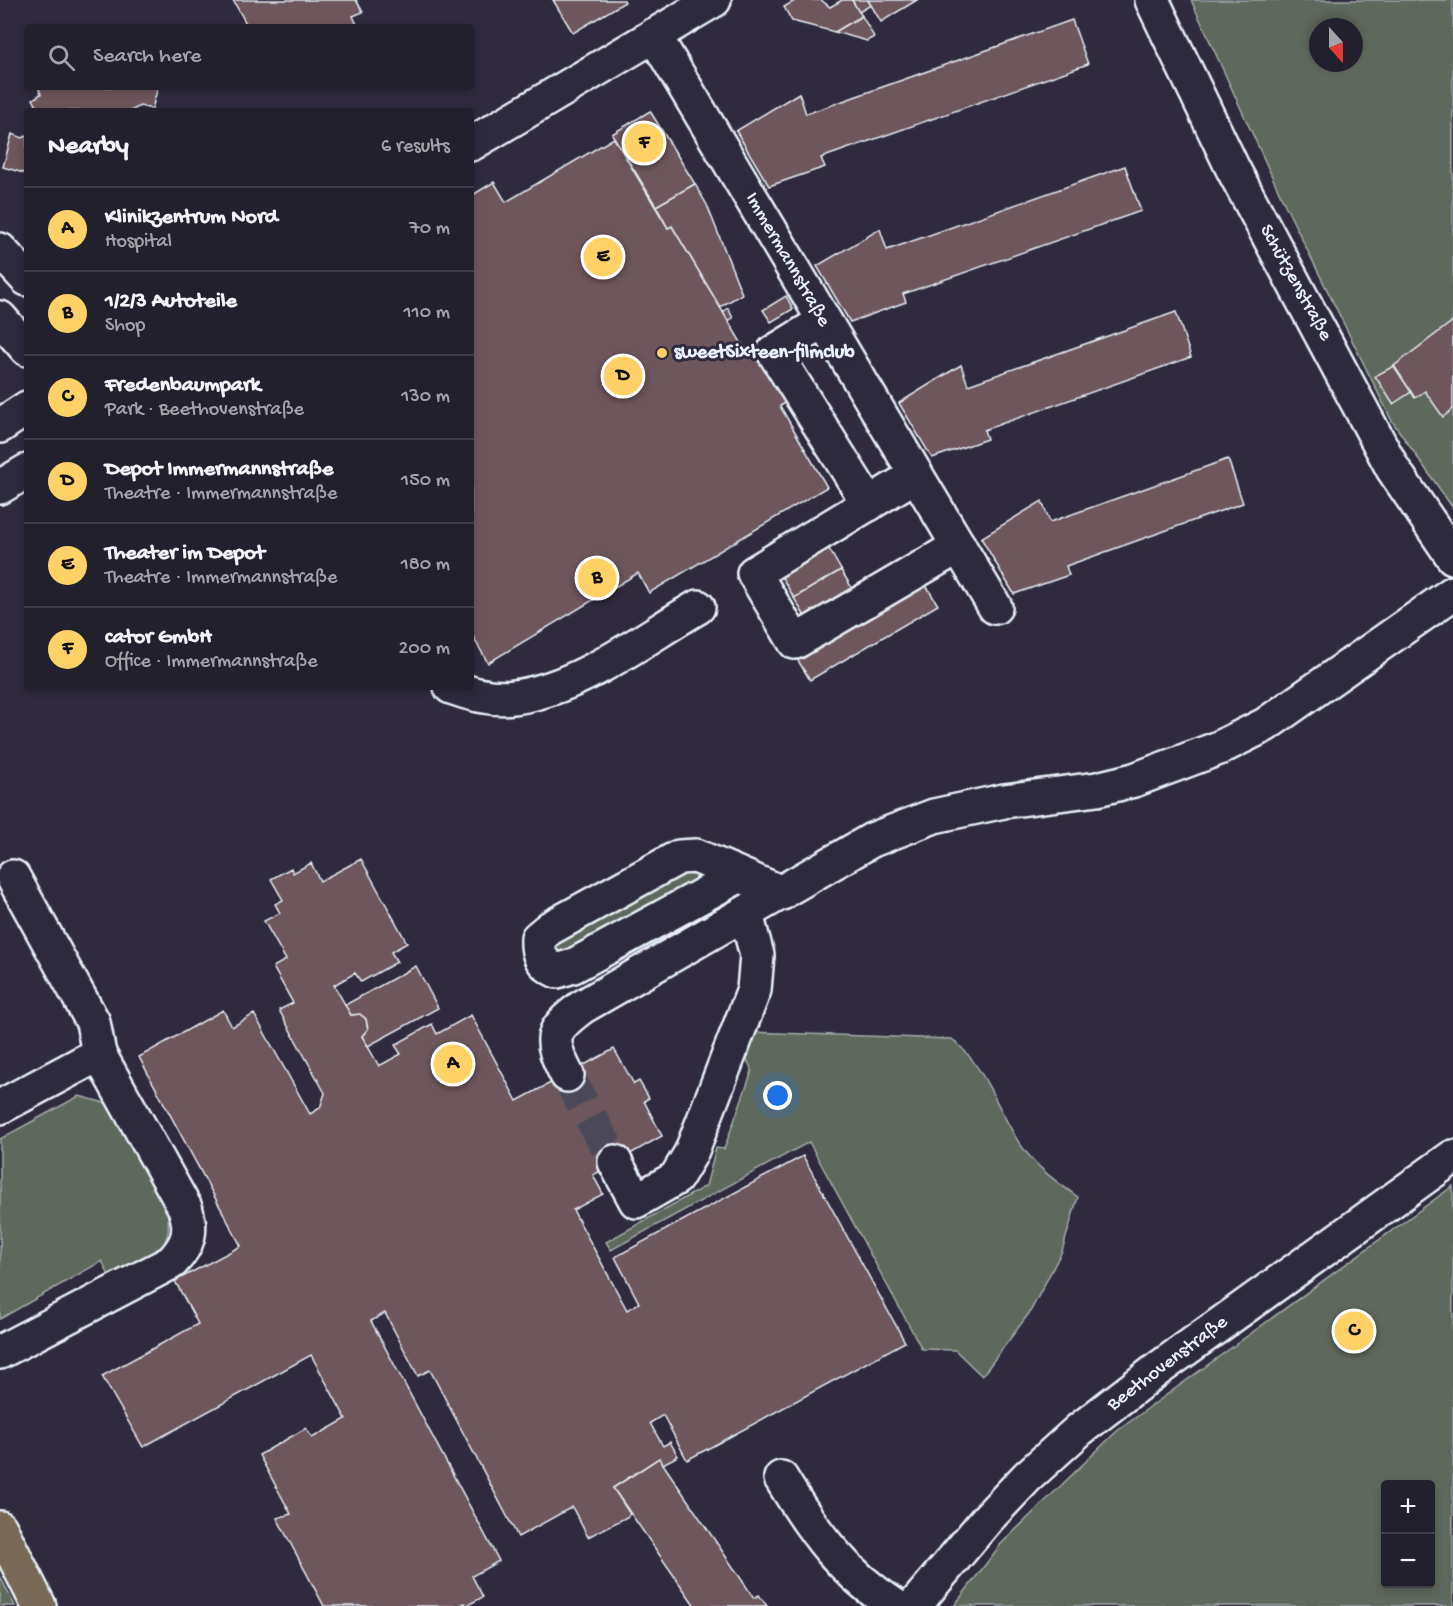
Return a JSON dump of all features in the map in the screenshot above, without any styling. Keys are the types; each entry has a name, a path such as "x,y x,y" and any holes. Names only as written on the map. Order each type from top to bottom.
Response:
{"main road":[{"path":"0,1528 39,1606"}],"street":[{"path":"474,142 714,0"},
{"name":"Schützenstraße","path":"1152,0 1233,169 1394,469 1452,551"},
{"name":"Immermannstraße","path":"654,35 995,607"},
{"path":"0,250 24,276"},
{"path":"0,318 24,346"},
{"path":"823,321 774,352 869,504"},
{"path":"0,426 24,410"},
{"path":"0,487 24,473"},
{"path":"916,475 754,573 795,642 959,546"},
{"path":"567,1075 558,1057 554,1039 560,1024 582,1007 872,840 934,816 1004,801 1097,789 1134,780 1219,748 1265,724 1453,592"},
{"path":"459,690 472,695 512,698 553,687 585,674 698,607"},
{"path":"738,876 573,966 557,971 546,966 537,952 538,938 550,928 679,857 696,856 782,893"},
{"path":"0,1352 172,1262 185,1248 189,1238 190,1223 185,1208 99,1054 93,1022 13,877"},
{"path":"615,1162 636,1201 676,1178 691,1153 753,990 757,955 746,914"},
{"path":"0,1107 99,1054"},
{"name":"Beethovenstraße","path":"914,1606 988,1518 1027,1477 1079,1430 1158,1369 1453,1157"},
{"path":"781,1478 811,1527 857,1578 895,1606"}],"green space":[{"path":"1191,0 1453,0 1453,508 1392,421 1286,207"},
{"path":"681,866 700,871 702,881 557,960 553,936"},
{"path":"750,1032 952,1039 982,1074 1012,1131 1026,1152 1046,1173 1078,1197 1062,1251 1030,1312 982,1376 955,1350 922,1349 809,1142 611,1250 606,1242 706,1186 716,1148 724,1149 752,1071 743,1050"},
{"path":"79,1096 116,1106 143,1153 162,1193 167,1212 168,1229 164,1243 147,1259 112,1282 102,1261 0,1319 0,1139"},
{"path":"1453,1186 1453,1606 954,1606 1001,1544 1117,1431"},
{"path":"0,1576 15,1606 0,1606"}],"building":[{"path":"233,0 356,0 363,12 353,16 357,24 246,24"},
{"path":"553,0 624,0 625,2 573,33"},
{"path":"796,0 821,0 830,7 842,0 852,0 862,16 835,32 792,21 784,7"},
{"path":"852,0 868,0 871,5 859,12"},
{"path":"868,0 917,0 881,22"},
{"path":"862,16 874,37 867,41 835,32"},
{"path":"1072,20 1088,64 821,158 825,167 769,186 736,131 799,93 806,114"},
{"path":"39,90 157,90 152,108 140,106 136,108 38,108 33,99 41,94"},
{"path":"650,111 695,184 656,206 612,134"},
{"path":"12,134 24,137 24,173 3,167"},
{"path":"614,138 668,228 672,226 746,351 755,345 789,401 780,406 827,487 649,593 638,573 488,663 474,638 474,194 494,182 506,202"},
{"path":"1125,166 1141,211 903,294 906,302 850,322 817,266 880,229 887,250"},
{"path":"695,184 707,205 742,294 720,307 672,226 668,228 656,206"},
{"path":"786,296 793,309 771,322 763,310"},
{"path":"728,308 733,318 728,321 723,312"},
{"path":"1176,312 1191,357 984,430 987,439 932,458 899,403 961,365 968,385"},
{"path":"1453,321 1453,409 1443,417 1425,391 1415,398 1394,366"},
{"path":"1394,366 1411,392 1393,404 1375,376"},
{"path":"1228,459 1243,503 1066,566 1069,575 1014,594 981,538 1042,501 1050,522"},
{"path":"828,547 841,570 794,598 780,574"},
{"path":"841,570 855,593 807,620 794,598"},
{"path":"925,584 938,605 810,680 797,659"},
{"path":"361,859 407,943 391,952 397,962 361,982 355,973 334,985 351,1015 360,1014 366,1019 368,1029 362,1036 379,1066 401,1054 395,1045 432,1024 437,1034 471,1015 517,1101 614,1049 634,1084 639,1081 649,1098 644,1101 662,1136 593,1175 603,1194 573,1210 627,1310 639,1303 615,1257 803,1156 905,1342 687,1460 663,1415 650,1423 663,1446 670,1442 678,1456 663,1464 659,1458 613,1488 630,1514 627,1517 588,1537 572,1507 518,1537 430,1370 418,1376 385,1313 371,1321 499,1561 472,1576 483,1597 466,1606 465,1603 459,1606 324,1606 277,1518 291,1514 259,1455 306,1428 312,1438 346,1419 311,1355 143,1447 102,1376 198,1324 175,1281 241,1246 139,1057 223,1010 232,1027 254,1014 310,1114 320,1108 325,1093 279,1010 293,1003 273,967 286,960 264,921 280,913 275,904 283,900 271,879 291,868 293,873 311,863 320,881"},
{"path":"416,966 438,1008 368,1046 362,1036 368,1029 366,1019 360,1014 351,1015 345,1005"},
{"path":"659,1458 754,1598 759,1595 767,1606 695,1606 613,1488"}],"tunnel":[{"path":"567,1075 615,1162"}],"place":[{"name":"cator GmbH","path":"644,143"},
{"name":"Theater im Depot","path":"603,257"},
{"name":"sweetSixteen-filmclub","path":"662,353"},
{"name":"Depot Immermannstraße","path":"623,376"},
{"name":"1/2/3 Autoteile","path":"597,578"},
{"name":"Klinikzentrum Nord","path":"453,1064"},
{"name":"Fredenbaumpark","path":"1354,1331"}]}
